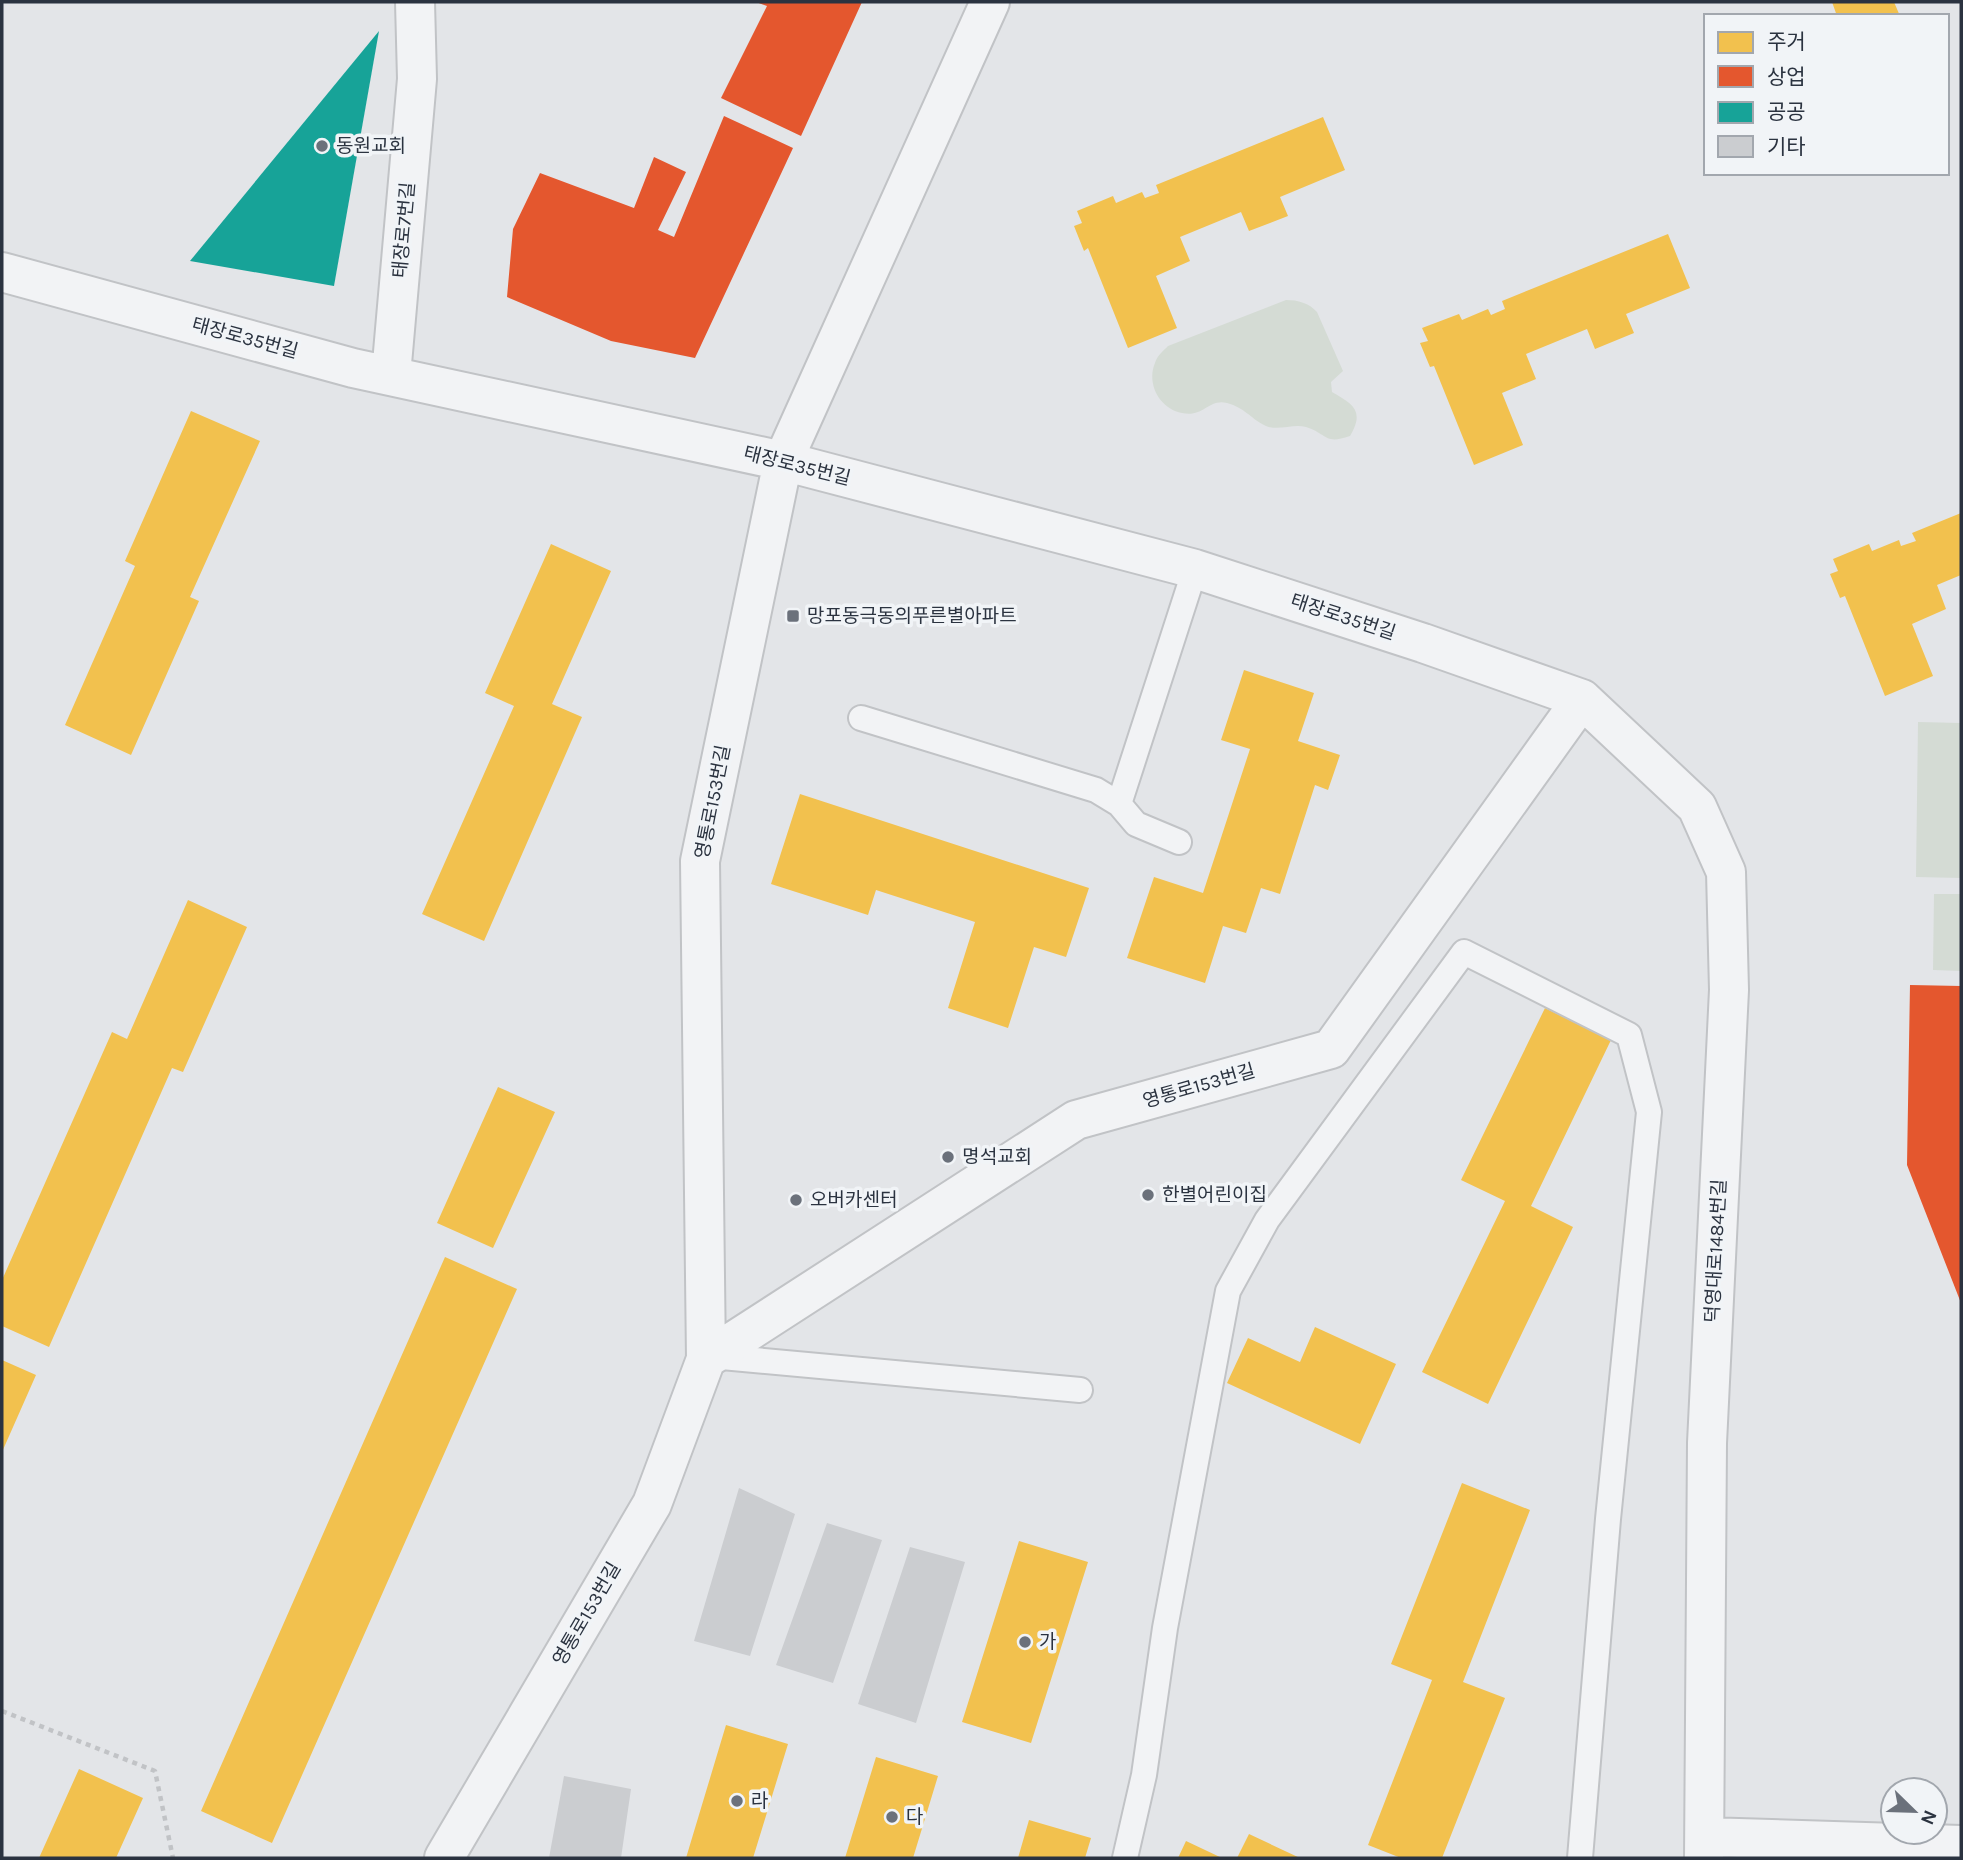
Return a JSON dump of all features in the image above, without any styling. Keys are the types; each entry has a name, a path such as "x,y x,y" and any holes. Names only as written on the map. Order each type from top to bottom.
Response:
{"street":[{"name":"태장로7번길","path":"391,375 417,79 415,2"},
{"name":"영통로153번길","path":"443,1858 652,1503 709,1358 700,861 783,461 990,2"},
{"name":"태장로35번길","path":"2,272 353,368 783,461 1195,569 1423,643 1582,699"},
{"name":"영통로153번길","path":"709,1358 1076,1120 1331,1049 1582,699"},
{"name":"덕영대로1484번길","path":"1582,699 1697,807 1726,872 1729,990 1707,1443 1705,1848"},
{"path":"1705,1848 1961,1845"}],"lane":[{"path":"1119,804 1195,569"},
{"path":"861,718 1096,790 1119,804 1136,824 1179,842"},
{"path":"1125,1858 1144,1775 1165,1628 1228,1291 1267,1220 1464,952 1629,1035 1649,1112 1608,1519 1580,1858"},
{"path":"709,1358 1080,1390"}],"path":[{"path":"2,1710 155,1771 173,1858"}],"shaded area":[{"path":"1286,300 1303,303 1317,312 1343,371 1331,382 1332,392 1346,400 1356,414 1350,436 1330,439 1306,427 1269,427 1227,403 1215,403 1189,414 1174,411 1161,401 1154,387 1153,371 1157,358 1168,346"},
{"path":"1918,722 1961,723 1961,878 1916,877"},
{"path":"1934,894 1961,894 1961,971 1933,970"}],"building: 주거":[{"path":"1832,2 1894,2 1899,14 1836,14"},
{"path":"1323,117 1345,170 1280,197 1288,216 1249,231 1241,212 1180,237 1190,261 1156,276 1177,328 1128,348 1088,248 1084,251 1074,226 1082,223 1077,211 1113,196 1116,203 1142,192 1145,198 1159,193 1156,185"},
{"path":"1668,234 1690,288 1626,314 1634,333 1595,349 1587,329 1526,354 1536,379 1502,393 1523,445 1474,465 1434,366 1430,367 1420,343 1428,341 1422,328 1459,314 1462,320 1488,309 1491,315 1505,309 1502,301"},
{"path":"191,411 260,441 190,597 199,601 131,755 65,725 135,566 125,561"},
{"path":"1961,513 1961,575 1937,585 1946,609 1912,624 1933,676 1885,696 1845,596 1840,598 1830,574 1838,571 1833,559 1869,544 1872,551 1899,540 1901,546 1916,541 1912,533"},
{"path":"551,544 611,571 552,704 582,717 484,941 422,914 514,706 485,693"},
{"path":"1244,670 1314,693 1298,741 1340,755 1328,790 1315,785 1280,894 1261,888 1246,933 1223,926 1205,983 1127,958 1154,877 1203,893 1250,749 1221,740"},
{"path":"800,794 1089,888 1066,957 1034,947 1008,1028 948,1008 975,922 876,890 868,915 771,884"},
{"path":"188,900 247,927 183,1072 172,1068 49,1347 2,1326 2,1280 112,1032 127,1039"},
{"path":"1545,1008 1611,1040 1531,1206 1573,1227 1488,1404 1422,1372 1505,1201 1461,1180"},
{"path":"498,1087 555,1112 493,1248 437,1223"},
{"path":"445,1257 517,1289 272,1843 201,1811"},
{"path":"1315,1327 1396,1364 1360,1444 1227,1383 1248,1338 1300,1362"},
{"path":"2,1360 36,1375 2,1452"},
{"path":"1462,1483 1530,1510 1463,1682 1505,1698 1442,1858 1401,1858 1368,1845 1432,1680 1391,1664"},
{"name":"가","path":"1019,1541 1088,1562 1031,1743 962,1722"},
{"name":"라","path":"726,1725 788,1744 753,1858 686,1858"},
{"name":"다","path":"876,1757 938,1776 913,1858 845,1858"},
{"path":"79,1769 143,1798 116,1858 39,1858"},
{"path":"1029,1820 1091,1838 1085,1858 1018,1858"},
{"path":"1249,1834 1300,1858 1237,1858"},
{"path":"1186,1841 1222,1858 1178,1858"}],"building: 상업":[{"path":"756,2 862,2 801,136 721,98 767,6"},
{"path":"724,116 793,148 695,358 611,341 507,297 513,229 540,173 634,208 654,157 686,172 658,230 674,237"},
{"path":"1910,985 1961,986 1961,1303 1907,1165"}],"building: 공공":[{"name":"동원교회","path":"379,31 334,286 190,261"}],"building: 기타":[{"path":"739,1488 795,1514 750,1656 694,1641"},
{"path":"827,1523 882,1540 833,1683 776,1665"},
{"path":"910,1547 965,1562 916,1723 858,1704"},
{"path":"564,1776 631,1789 621,1858 549,1858"}],"place":[{"name":"동원교회","path":"322,146"},
{"name":"망포동극동의푸른별아파트","path":"793,616"},
{"name":"명석교회","path":"948,1157"},
{"name":"한별어린이집","path":"1148,1195"},
{"name":"오버카센터","path":"796,1200"},
{"name":"가","path":"1025,1642"},
{"name":"라","path":"737,1801"},
{"name":"다","path":"892,1817"}]}
